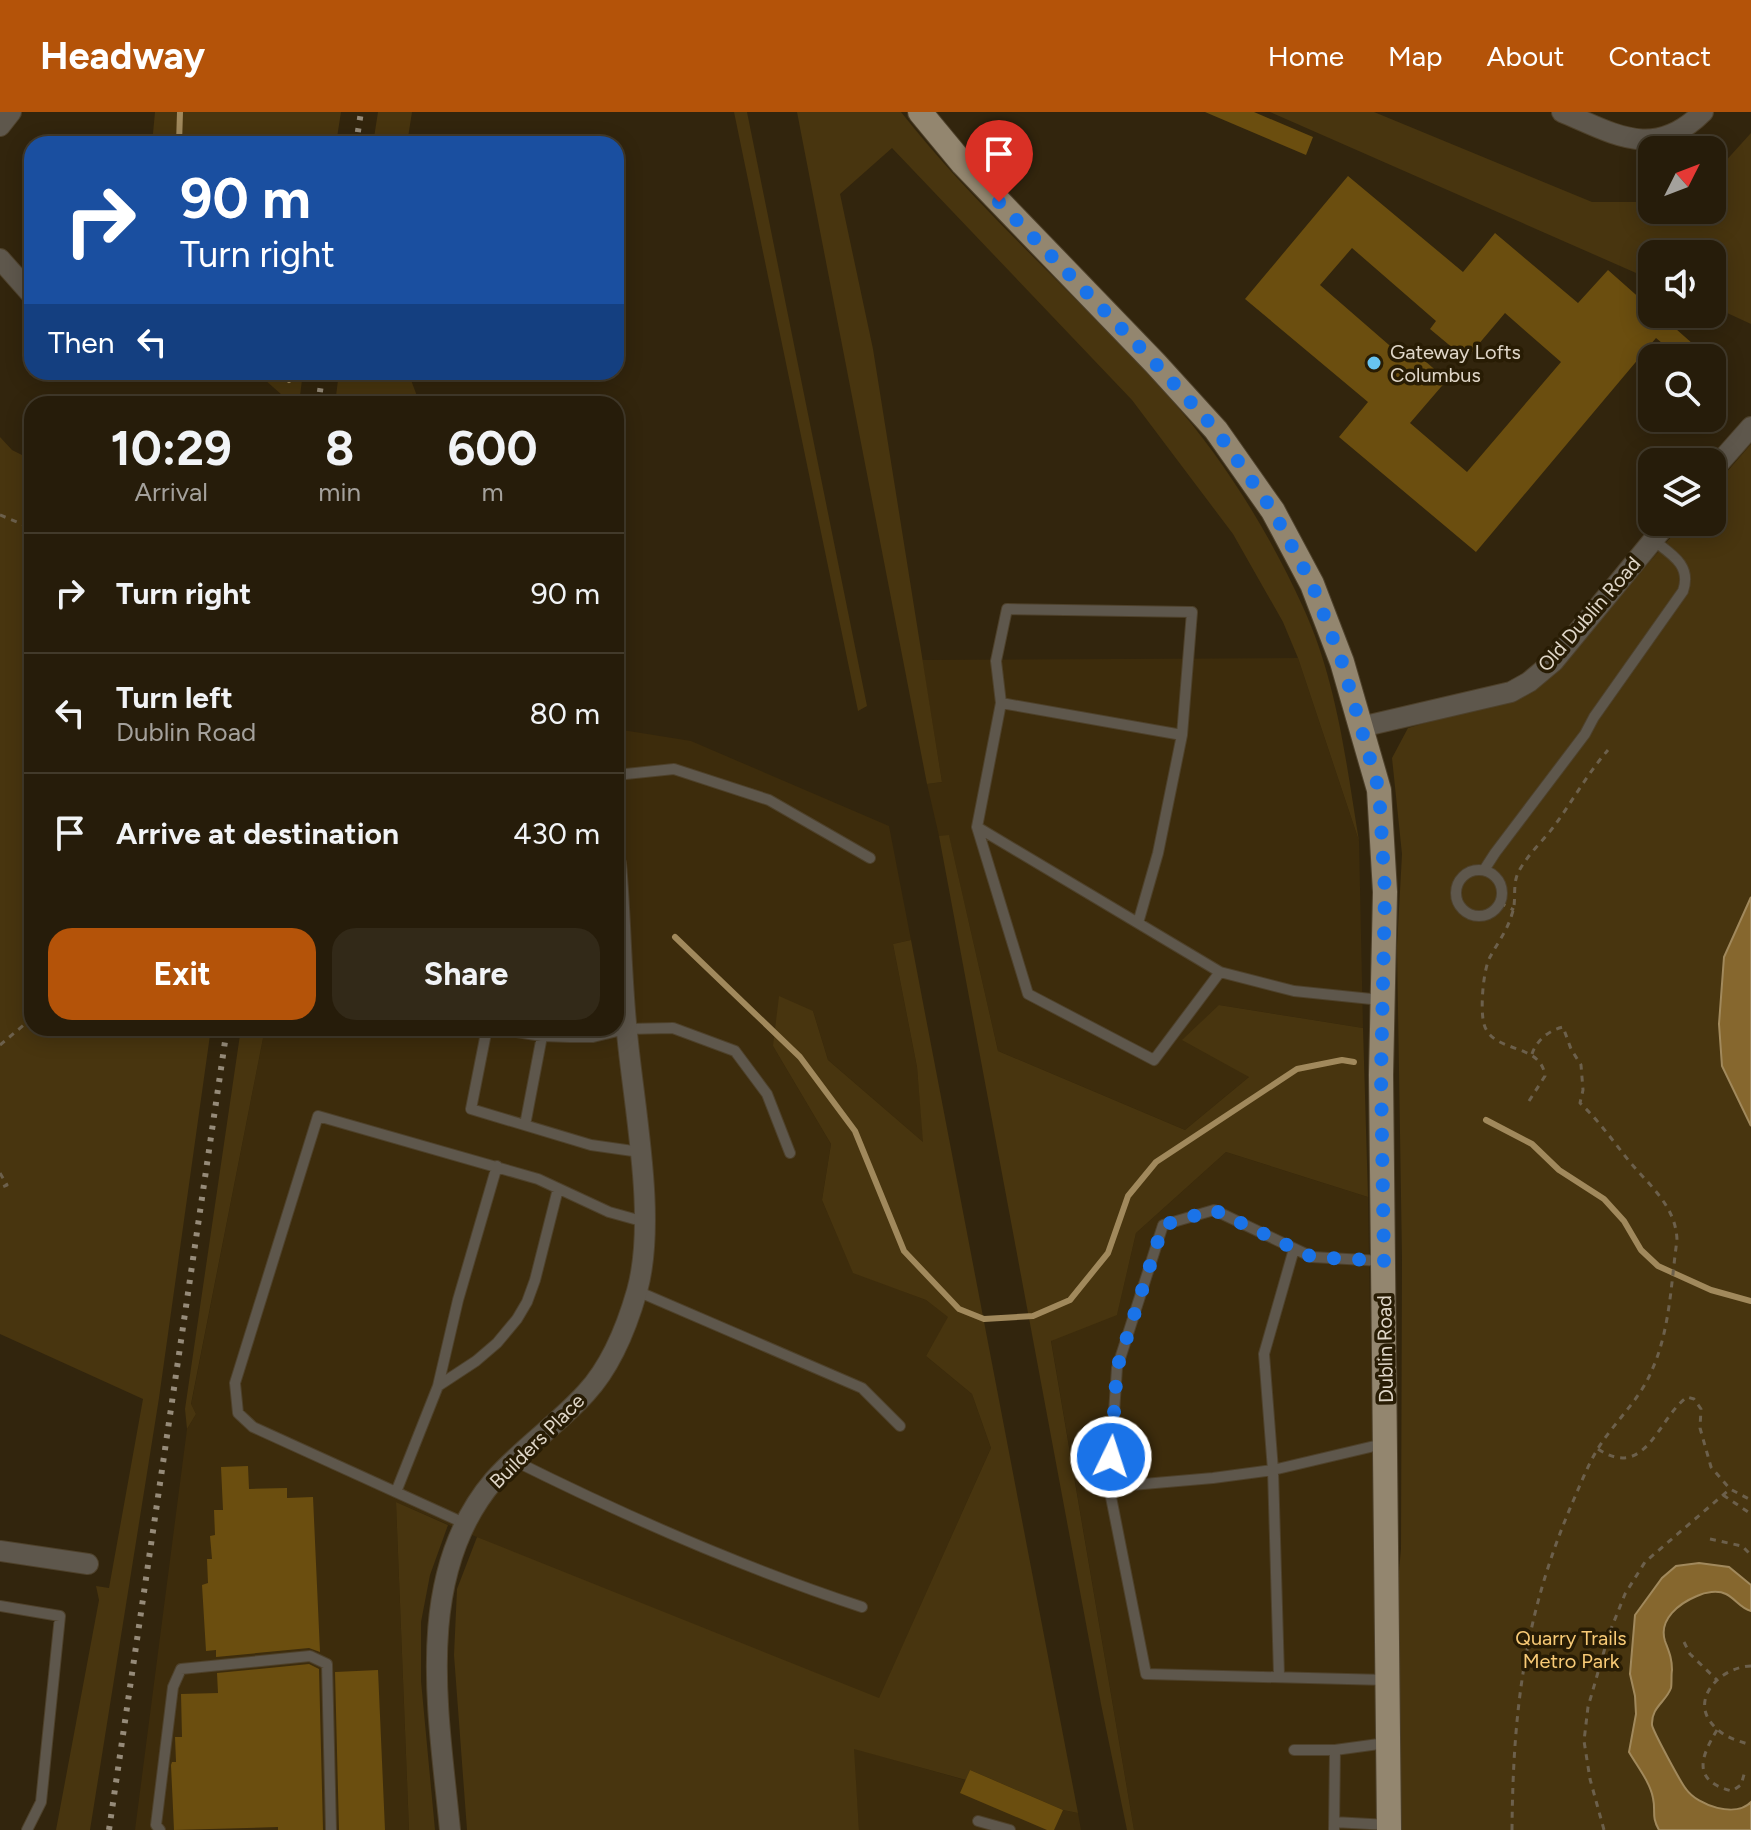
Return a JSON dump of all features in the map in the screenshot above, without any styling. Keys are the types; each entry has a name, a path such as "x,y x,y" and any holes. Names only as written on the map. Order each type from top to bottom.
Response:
{"main road":[{"name":"Dublin Road","path":"920,112 963,164 1216,430 1273,511 1312,584 1342,662 1379,790 1385,892 1384,1261 1389,1828"}],"street":[{"path":"0,126 11,112"},
{"path":"1562,112 1638,141 1667,136 1703,112"},
{"path":"0,259 24,286"},
{"path":"1726,455 1751,427"},
{"name":"Old Dublin Road","path":"1361,727 1511,692 1521,687 1554,661 1656,536"},
{"name":"Builders Place","path":"450,1830 436,1664 440,1595 466,1524 492,1483 593,1386 619,1340 637,1291 645,1222 624,997"},
{"path":"0,1551 88,1564"}],"lane":[{"path":"1484,870 1585,734 1683,591 1687,581 1680,561 1653,540"},
{"path":"1138,923 1158,853 1182,735 1192,612 1007,609 996,661 1001,703 977,827 1028,994 1154,1060 1220,972"},
{"path":"1001,703 1182,735"},
{"path":"624,774 674,769 769,800 870,858"},
{"path":"977,827 1220,972 1294,991 1383,1000"},
{"path":"1484,870 1497,879 1501,887 1500,903 1495,910 1473,916 1456,899 1458,883 1469,872 1484,870"},
{"path":"626,1029 673,1028 735,1051 767,1094 790,1153"},
{"path":"487,1036 471,1109 591,1145 640,1152"},
{"path":"525,1125 542,1036 597,1036"},
{"path":"466,1524 253,1427 238,1413 235,1383 318,1116 538,1179 609,1212 645,1222"},
{"path":"396,1492 438,1386 458,1300 497,1166"},
{"path":"438,1386 476,1361 497,1343 517,1319 535,1280 558,1189"},
{"path":"1384,1261 1312,1257 1214,1210 1163,1225 1117,1368 1109,1487 1146,1674 1389,1680"},
{"path":"1279,1675 1273,1470 1264,1354 1294,1249"},
{"path":"637,1291 862,1388 900,1426"},
{"path":"1109,1487 1273,1470 1386,1443"},
{"path":"513,1460 696,1546 794,1585 862,1607"},
{"path":"0,1606 60,1616 41,1802 27,1830"},
{"path":"160,1830 156,1825 173,1687 181,1669 310,1656 327,1664 331,1830"},
{"path":"1294,1750 1335,1750 1388,1742"},
{"path":"1335,1750 1334,1826 1389,1828"},
{"path":"978,1821 1010,1830"}],"path":[{"path":"0,515 24,525"},
{"path":"1529,1101 1545,1076 1544,1067 1532,1054 1490,1035 1484,1023 1484,975 1488,959 1505,936 1514,910 1514,882 1520,869 1608,750"},
{"path":"1500,903 1514,910"},
{"path":"0,1045 24,1025"},
{"path":"1512,1830 1513,1754 1526,1646 1549,1561 1598,1449 1652,1373 1665,1335 1677,1240 1676,1225 1657,1191 1580,1103 1581,1065 1563,1027 1557,1028 1535,1045 1532,1054"},
{"path":"0,1173 7,1185 0,1188"},
{"path":"1598,1449 1620,1460 1630,1456 1657,1436 1680,1402 1687,1397 1694,1399 1701,1409 1700,1428 1711,1467 1730,1489 1751,1500"},
{"path":"1604,1830 1590,1779 1584,1741 1588,1707 1609,1634 1625,1594 1645,1562 1730,1489"},
{"path":"1723,1495 1751,1514"},
{"path":"1710,1539 1742,1546 1751,1555"},
{"path":"1684,1642 1690,1654 1717,1680"},
{"path":"1751,1666 1733,1669 1717,1680 1710,1686 1704,1705 1708,1719 1717,1730 1751,1745"},
{"path":"1717,1730 1704,1754 1702,1767 1705,1774 1720,1788 1732,1791 1741,1785 1745,1771"}],"shaded area":[{"path":"1298,658 1359,841 1363,1028 1219,1005 1249,1077 1185,1130 998,1051 949,836 939,836 927,784 942,782 922,660"},
{"path":"624,730 691,741 889,826 911,940 893,944 917,1067 924,1143 828,1060 813,1011 773,1046 831,1144 822,1200 853,1272 926,1300 949,1317 926,1356 972,1394 991,1448 879,1699 495,1545 396,1502 409,1830 135,1830 187,1429 196,1414 191,1405 263,1036 624,1036"},
{"path":"1751,897 1751,1126 1722,1066 1719,1024 1724,957"},
{"path":"1226,1152 1368,1197 1379,1830 1134,1830 1051,1340 1117,1314 1136,1233"},
{"path":"1699,1563 1729,1567 1751,1585 1751,1611 1726,1594 1715,1592 1690,1599 1672,1613 1664,1633 1671,1662 1671,1688 1656,1709 1652,1725 1692,1795 1717,1808 1736,1809 1751,1802 1751,1830 1659,1830 1651,1792 1629,1752 1636,1714 1630,1674 1635,1615 1662,1578 1676,1566"},
{"path":"853,1748 965,1780 970,1770 1063,1810 1078,1813 1081,1830 859,1830"}],"green space":[{"path":"155,112 341,112 337,136 153,136"},
{"path":"378,112 412,112 408,136 374,136"},
{"path":"734,112 747,112 867,706 858,711"},
{"path":"797,112 901,112 965,186 1137,362 1209,446 1275,551 1315,635 1339,722 1359,841 1298,658 1283,622 1233,534 1132,400 892,148 840,194 873,349 942,782 927,784"},
{"path":"1270,112 1374,112 1592,202 1638,202 1638,224 1726,224 1726,161 1751,133 1751,324 1726,312 1726,240 1638,240 1638,274"},
{"path":"265,380 302,380 300,396 282,395"},
{"path":"338,380 411,380 417,396 336,396"},
{"path":"0,437 12,450 24,456 24,1036 210,1036 159,1398 90,1830 56,1830 99,1600 96,1586 109,1588 143,1399 0,1334"},
{"name":"Quarry Trails Metro Park","path":"1751,444 1751,1830 1401,1830 1389,1680 1401,1549 1402,1258 1397,946 1402,854 1392,758 1408,728 1514,697 1557,669 1672,536 1726,536 1726,473"},
{"path":"949,835 998,1051 1185,1130 1249,1077 1182,1040 1219,1005 1363,1028 1368,1197 1226,1152 1136,1233 1117,1315 1051,1341 1134,1830 1127,1830 1101,1704 939,836"},
{"path":"911,940 1078,1813 1063,1810 970,1770 966,1780 854,1749 859,1830 467,1830 454,1655 457,1589 477,1537 879,1698 991,1448 972,1394 926,1356 948,1317 926,1300 853,1273 822,1200 831,1144 773,1046 779,996 813,1011 828,1060 923,1142 917,1067 893,944"},
{"path":"240,1036 263,1036 191,1404 196,1414 187,1429 185,1409"},
{"path":"396,1502 448,1525 430,1575 421,1622 421,1681 435,1830 409,1830"}],"building":[{"path":"1205,112 1254,112 1313,137 1306,155"},
{"name":"Gateway Lofts Columbus","path":"1348,176 1463,272 1495,233 1578,303 1608,270 1638,297 1638,328 1675,328 1693,344 1663,344 1656,338 1651,344 1638,344 1638,359 1476,552 1339,437 1368,402 1245,299","holes":["1352,248 1436,321 1430,329 1466,359 1505,313 1561,362 1467,472 1410,423 1447,380 1411,349 1404,358 1320,285"]},
{"path":"248,1466 249,1489 287,1488 287,1498 313,1497 320,1652 309,1648 216,1657 216,1650 206,1651 202,1585 208,1583 207,1559 212,1559 210,1536 215,1535 214,1510 223,1510 221,1467"},
{"path":"309,1664 319,1669 323,1830 278,1830 278,1827 174,1830 171,1765 176,1762 175,1737 182,1737 181,1694 218,1693 217,1673"},
{"path":"378,1670 385,1830 339,1830 335,1672"},
{"path":"970,1770 1063,1810 1054,1830 1047,1830 960,1793"}],"waterway":[{"path":"179,136 180,112"},
{"path":"675,937 800,1057 855,1131 904,1251 959,1309 984,1319 1033,1316 1070,1300 1108,1253 1128,1196 1156,1162 1297,1069 1342,1060 1354,1062"},
{"path":"1486,1120 1532,1144 1559,1170 1604,1199 1624,1221 1641,1250 1658,1266 1711,1290 1751,1301"}],"railway":[{"path":"357,136 361,112"},
{"path":"319,396 322,380"},
{"path":"109,1830 226,1036"}],"place":[{"name":"Gateway Lofts Columbus","path":"1374,363"}],"route":[{"path":"999,202 1216,430 1273,511 1312,584 1342,662 1379,790 1385,892 1381,1075 1384,1261 1312,1257 1214,1210 1163,1225 1117,1368 1111,1457"}]}
